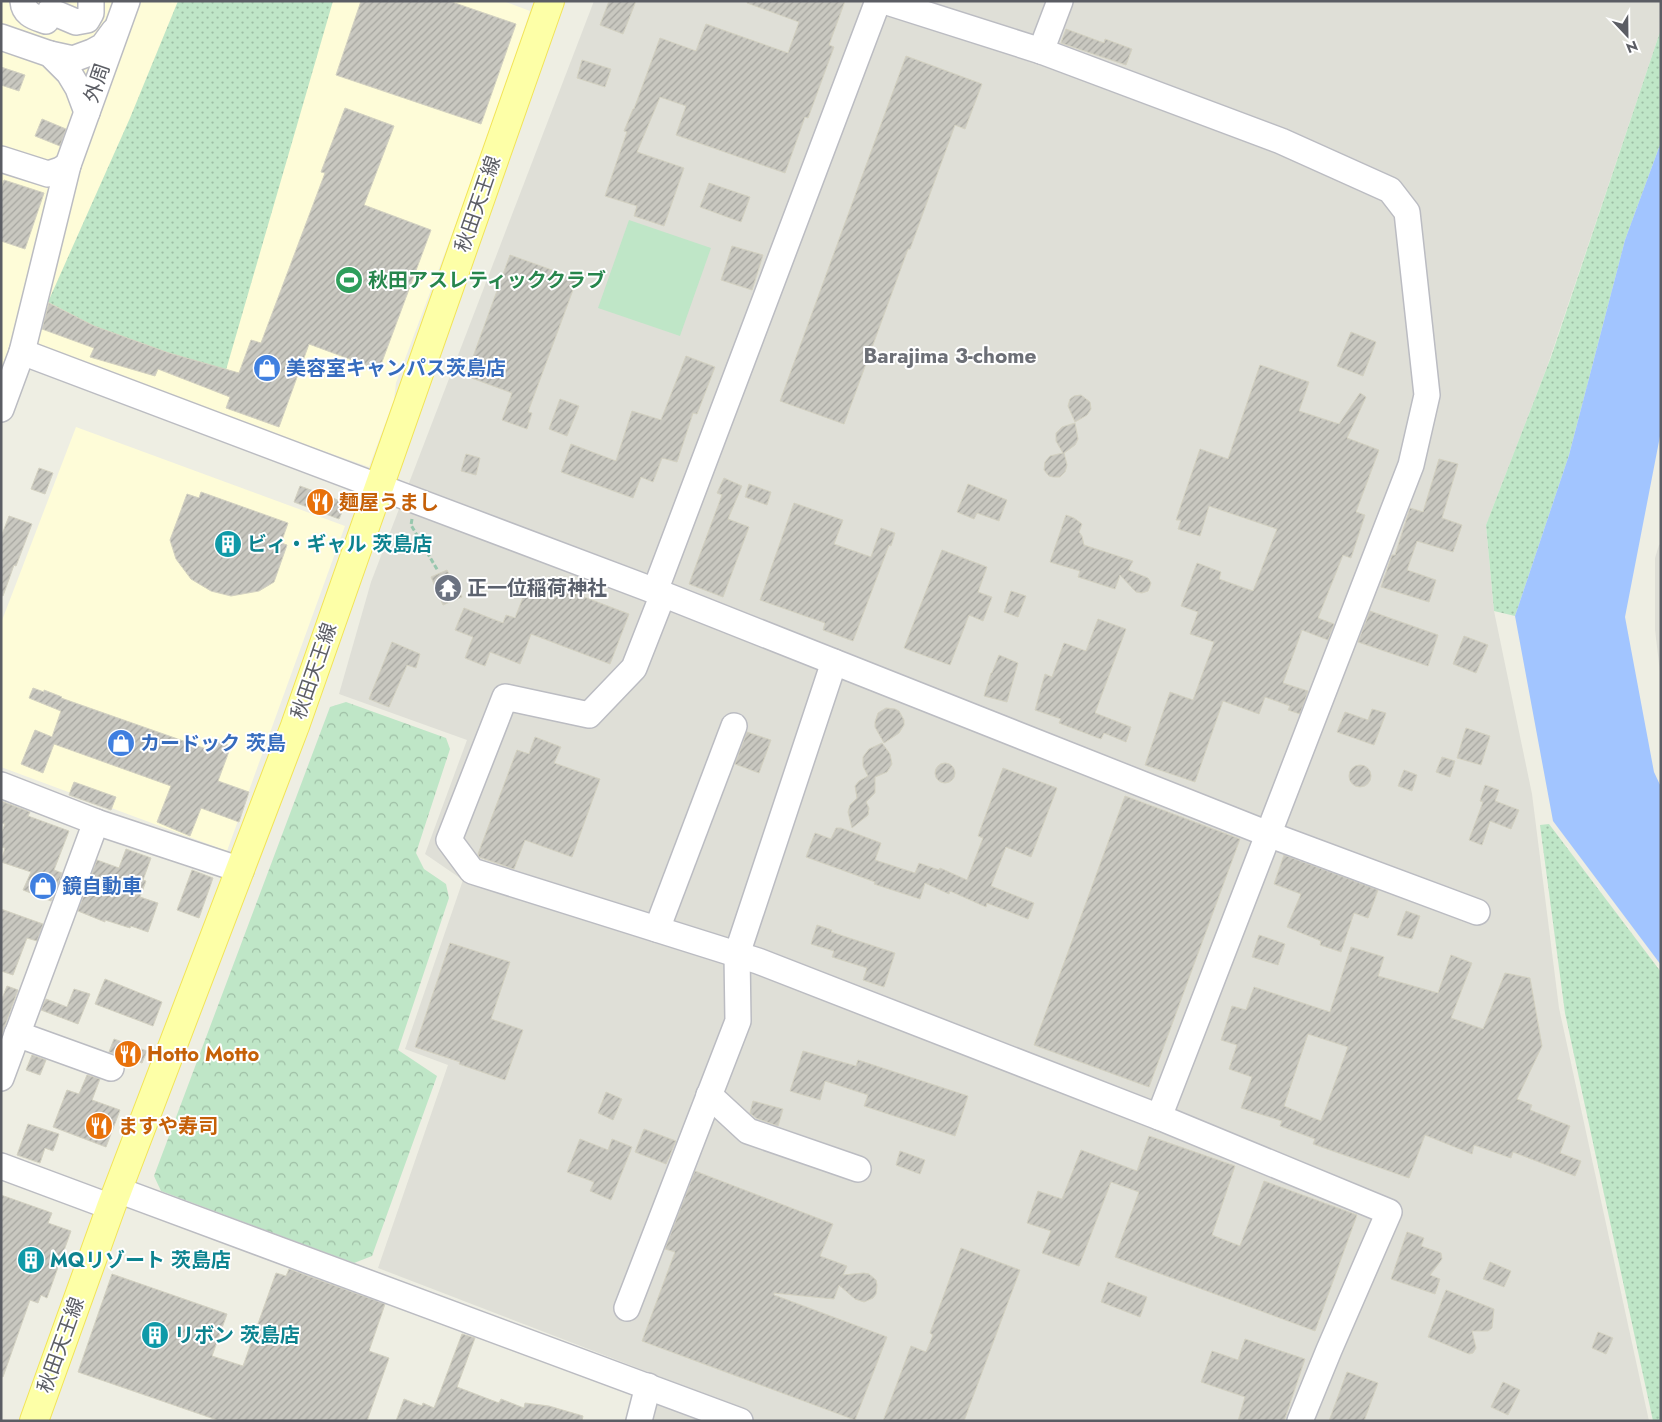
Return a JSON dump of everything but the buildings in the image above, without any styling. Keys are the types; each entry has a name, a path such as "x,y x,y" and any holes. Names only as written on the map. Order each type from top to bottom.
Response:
{"main road":[{"name":"秋田天王線","path":"34,1421 115,1199 295,726 550,1"}],"street":[{"path":"23,1 23,6 29,15 50,11 76,22 87,20 91,13 91,1"},
{"name":"外周","path":"1,409 22,352 68,165 127,1"},
{"path":"878,1 659,592 634,668 589,715 505,697 449,840 472,871 758,961 1159,1117 1389,1212 1300,1421"},
{"path":"884,1 1042,51 1281,141 1390,190 1407,212 1427,395 1411,465 1159,1117"},
{"path":"1042,51 1060,1"},
{"path":"42,52 50,11"},
{"path":"1,37 42,52 73,59 103,46 116,29"},
{"path":"42,52 69,73 78,88 87,112"},
{"path":"1,159 48,174 68,165"},
{"path":"22,352 659,592 1268,834 1477,912"},
{"path":"626,1308 738,1021 737,954 834,662"},
{"path":"657,929 734,726"},
{"path":"1,785 96,822 241,870"},
{"path":"1,1078 96,822"},
{"path":"17,1034 110,1068"},
{"path":"709,1095 748,1131 858,1169"},
{"path":"1,1166 115,1199 648,1386 740,1421"},
{"path":"639,1421 648,1386"}],"path":[{"path":"415,500 411,525 438,571"}],"shaded area":[{"path":"1,1 503,1 530,11 499,109 396,383 394,400 369,467 17,343 1,386"},
{"path":"594,1 1661,1 1661,29 1547,367 1486,525 1494,611 1532,794 1559,1008 1649,1421 652,1421 661,1377 378,1268 448,1065 405,1049 463,880 425,854 467,740 339,694 371,582"},
{"path":"76,427 345,526 227,851 1,767 1,623"},
{"path":"1661,544 1661,680 1655,630 1655,558"}],"green space":[{"path":"178,1 333,1 226,370 169,353 94,326 48,302 130,118"},
{"path":"1661,29 1661,142 1625,240 1569,455 1515,616 1494,611 1486,525 1551,357"},
{"path":"629,220 711,248 680,336 598,308"},
{"path":"346,702 446,738 450,749 416,853 424,869 446,884 449,898 398,1050 437,1076 372,1256 354,1263 161,1191 154,1176 330,707"},
{"path":"1549,824 1661,972 1661,1421 1653,1421 1565,1013 1540,825"}],"water":[{"path":"1661,142 1661,431 1625,617 1654,772 1661,787 1661,965 1553,821 1515,616 1569,455 1625,240"}],"place":[{"name":"秋田アスレティッククラブ","path":"349,280"},
{"name":"美容室キャンパス茨島店","path":"267,368"},
{"name":"麺屋うまし","path":"320,502"},
{"name":"ビィ・ギャル 茨島店","path":"228,544"},
{"name":"正一位稲荷神社","path":"448,588"},
{"name":"カードック 茨島","path":"121,743"},
{"name":"鏡自動車","path":"43,886"},
{"name":"Hotto Motto","path":"128,1054"},
{"name":"ますや寿司","path":"99,1126"},
{"name":"MQリゾート 茨島店","path":"31,1260"},
{"name":"リボン 茨島店","path":"155,1335"}],"district":[{"name":"Barajima 3-chome","path":"950,356"}]}
